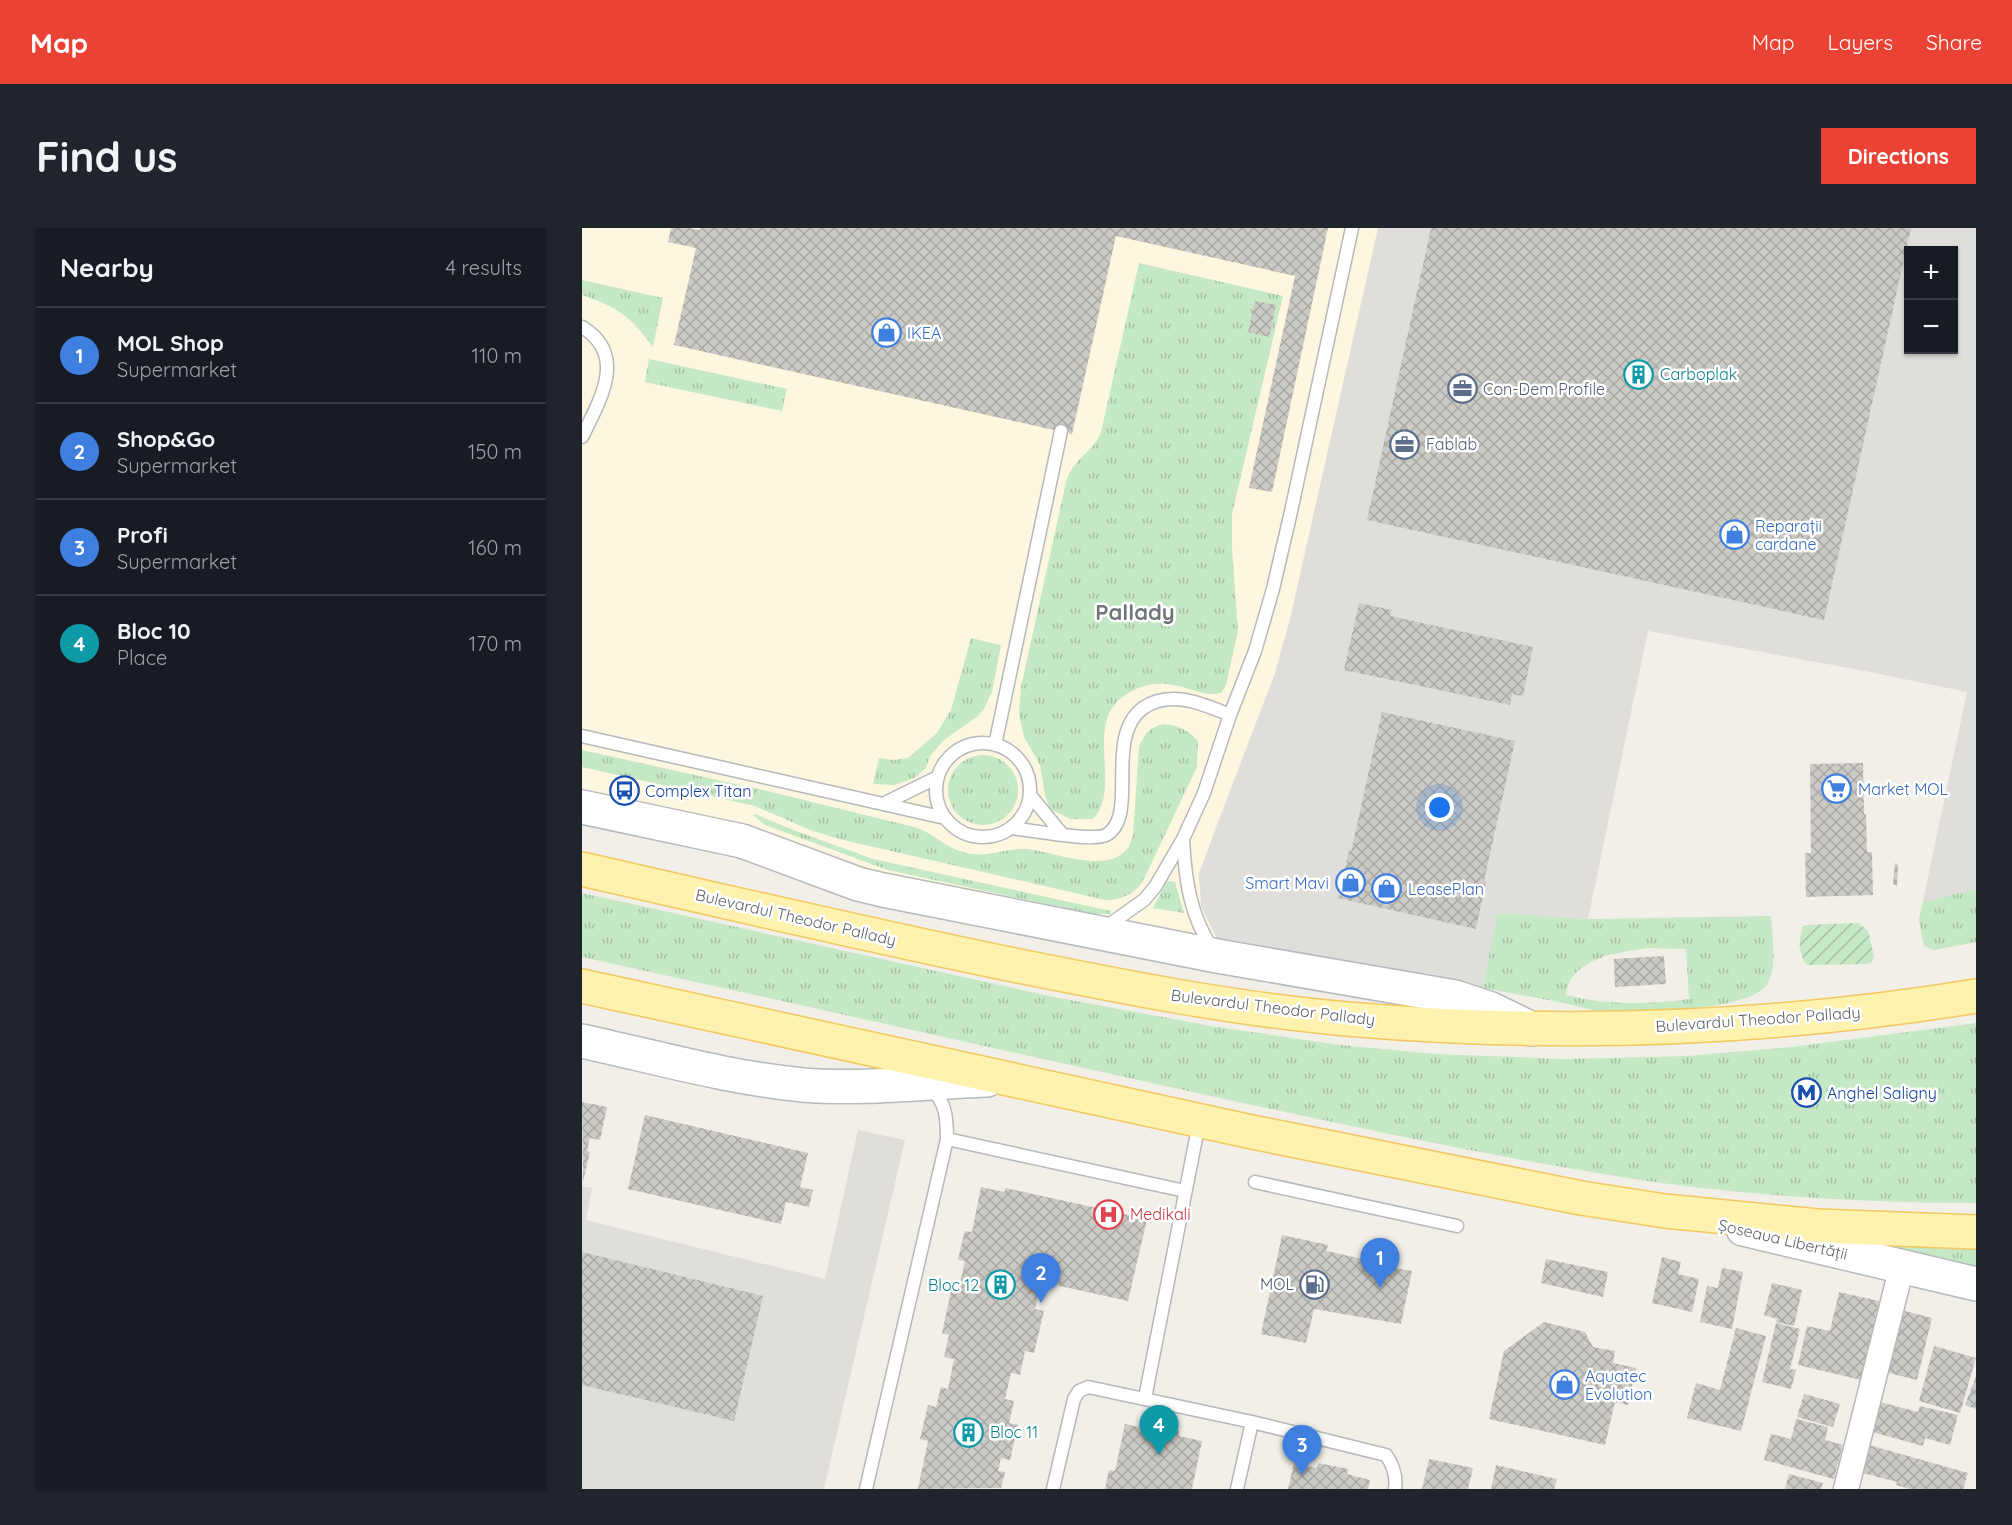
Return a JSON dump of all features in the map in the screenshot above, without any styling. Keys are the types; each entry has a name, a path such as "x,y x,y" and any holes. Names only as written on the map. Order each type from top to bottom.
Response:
{"main road":[{"name":"Bulevardul Theodor Pallady","path":"582,869 951,952 1236,1006 1345,1019 1595,1030 1754,1023 1827,1016 1976,996"},
{"path":"595,989 1200,1120 1560,1193 1665,1211 1818,1226 1976,1232"}],"street":[{"path":"582,807 742,841 858,884 883,890 1094,933 1455,997 1491,1009 1532,1029"},
{"path":"582,1041 767,1081 836,1087 1007,1079"},
{"name":"Șoseaua Libertății","path":"1665,1211 1976,1284"},
{"path":"1845,1489 1902,1266"}],"lane":[{"path":"1094,933 1115,922 1144,900 1155,887 1183,838 1204,793 1230,715 1255,651 1273,588 1352,228"},
{"path":"582,327 595,335 603,346 608,361 603,393 582,437"},
{"path":"995,745 1061,431"},
{"path":"1011,828 1099,837 1107,834 1116,824 1121,808 1124,740 1134,717 1146,706 1161,699 1179,698 1230,715"},
{"path":"582,735 945,818"},
{"path":"981,743 995,745 1008,750 1018,759 1027,776 1029,795 1023,814 1011,828 997,835 983,837 968,835 955,828 945,818 936,791 938,777 944,764 960,750 981,743"},
{"path":"883,804 938,777"},
{"path":"1029,795 1062,834"},
{"path":"1183,838 1188,895 1204,937 1217,956"},
{"path":"866,1489 947,1138 947,1114 937,1093 926,1082"},
{"path":"1145,1398 1200,1120"},
{"path":"947,1138 1185,1191"},
{"path":"1255,1182 1457,1226"},
{"path":"1053,1489 1074,1399 1079,1391 1088,1387 1252,1422 1386,1455 1395,1472 1395,1489"},
{"path":"1237,1489 1252,1422"}],"shaded area":[{"path":"582,228 1378,228 1290,619 1275,673 1213,833 1201,906 1219,943 909,881 840,862 752,833 582,787"},
{"path":"1378,228 1976,228 1976,942 1934,950 1924,946 1919,920 1967,692 1648,631 1588,919 1497,913 1483,988 1219,943 1201,906 1199,873 1275,673 1290,619"},
{"path":"858,1130 905,1140 824,1489 582,1489 582,1186 592,1188 586,1220 825,1279"}],"green space":[{"path":"1139,263 1283,296 1232,514 1238,631 1226,685 1221,693 1212,694 1180,686 1156,684 1140,687 1124,696 1112,708 1106,723 1105,791 1101,806 1093,819 1070,819 1050,809 1040,765 1024,737 1019,715 1021,687 1066,482 1069,474 1098,439 1101,432"},
{"path":"582,280 663,298 653,347 623,314 582,295"},
{"path":"649,359 787,389 782,411 645,382"},
{"path":"971,638 1001,645 992,692 984,709 978,716 944,740 930,756 926,768 914,778 894,785 873,784 879,758 893,760 908,758 937,733 951,710"},
{"path":"1163,724 1182,729 1198,741 1197,767 1142,883 1126,896 1111,900 839,839 810,830 755,806 582,767 582,750 772,792 918,828 966,853 981,854 1026,849 1093,861 1118,857 1130,845 1133,836 1139,746 1148,732"},
{"path":"976,755 990,755 1003,761 1012,770 1018,783 1016,803 1008,815 990,825 976,825 963,819 954,810 948,797 948,783 954,770 963,761"},
{"path":"753,815 873,859 1111,911 1110,914 1092,914 888,870 765,825"},
{"path":"1167,881 1175,882 1184,913 1153,908"},
{"path":"1976,889 1976,942 1934,950 1924,946 1919,920 1923,902"},
{"path":"582,893 1054,997 1211,1026 1340,1045 1436,1054 1564,1059 1688,1056 1792,1047 1976,1023 1976,1203 1843,1200 1753,1193 1708,1189 1572,1169 1278,1110 582,957"},
{"path":"1497,913 1588,919 1771,916 1774,951 1770,977 1767,984 1757,993 1740,1000 1668,1011 1608,1012 1483,988","holes":["1648,948 1686,949 1689,999 1627,1003 1596,1001 1566,995 1569,983 1576,973 1598,959"]},
{"path":"1858,923 1868,931 1874,956 1872,962 1868,964 1807,965 1800,947 1803,927"},
{"path":"1865,1246 1976,1247 1976,1271"}],"building":[{"name":"IKEA","path":"671,228 700,230 701,228 1328,228 1272,492 1249,488 1295,276 1116,236 1072,434 674,345 696,248 668,242"},
{"name":"Carboplak","path":"1431,228 1911,228 1907,246 1904,246 1904,260 1824,620 1367,520"},
{"path":"1255,301 1276,305 1269,337 1248,332"},
{"path":"1359,603 1392,610 1390,616 1533,647 1523,696 1512,694 1510,705 1344,670"},
{"path":"1382,712 1515,741 1484,881 1486,881 1476,929 1338,898 1349,851 1351,852"},
{"path":"1863,763 1864,814 1866,814 1867,852 1872,852 1873,895 1806,897 1805,853 1811,853 1810,764"},
{"path":"1895,863 1898,865 1897,886 1893,884"},
{"path":"1664,956 1666,984 1615,987 1614,959"},
{"path":"582,1102 607,1107 600,1140 590,1138 587,1151 590,1152 583,1182"},
{"path":"645,1115 808,1153 800,1187 813,1190 809,1207 786,1202 781,1224 628,1189"},
{"path":"981,1187 1004,1192 1006,1188 1147,1219 1128,1301 1051,1284 1051,1280 1041,1278 1035,1309 1044,1311 1034,1353 1025,1351 1020,1375 1011,1373 1005,1399 1014,1401 1009,1423 1018,1425 1010,1460 1001,1458 998,1471 1005,1472 1001,1488 918,1489 928,1441 920,1439 928,1405 936,1407 941,1387 948,1389 954,1359 944,1357 949,1335 942,1333 951,1291 958,1292 965,1261 958,1260 961,1246 965,1231 972,1232"},
{"name":"MOL","path":"1282,1235 1328,1245 1326,1251 1363,1259 1363,1262 1412,1271 1401,1324 1314,1309 1306,1343 1261,1334"},
{"path":"582,1252 763,1296 734,1421 582,1385"},
{"path":"1662,1257 1681,1262 1678,1274 1699,1279 1692,1312 1652,1303"},
{"path":"1546,1259 1608,1272 1603,1297 1541,1283"},
{"path":"1722,1268 1743,1272 1732,1329 1700,1322 1707,1286 1718,1288"},
{"path":"1772,1283 1802,1290 1794,1326 1776,1322 1777,1319 1764,1315"},
{"path":"1839,1292 1879,1301 1861,1380 1798,1365 1807,1326 1830,1331"},
{"path":"1897,1309 1932,1318 1917,1380 1881,1371"},
{"name":"Aquatec Evolution","path":"1544,1322 1585,1332 1593,1347 1615,1351 1613,1363 1636,1368 1628,1405 1615,1402 1605,1445 1489,1419 1504,1351"},
{"path":"1776,1323 1800,1329 1790,1369 1796,1370 1791,1389 1762,1382"},
{"path":"1736,1328 1766,1336 1741,1431 1687,1418 1696,1383 1720,1390"},
{"path":"1934,1346 1976,1358 1960,1413 1919,1401"},
{"path":"1976,1376 1976,1409 1965,1405"},
{"path":"1804,1394 1840,1404 1833,1427 1797,1417"},
{"path":"1880,1402 1918,1412 1920,1406 1958,1415 1950,1445 1925,1438 1923,1446 1872,1432"},
{"path":"1796,1419 1828,1427 1825,1440 1843,1445 1834,1479 1764,1460 1771,1434 1791,1439"},
{"path":"1125,1424 1148,1429 1150,1424 1179,1431 1179,1436 1202,1441 1192,1489 1105,1489 1109,1470 1115,1471"},
{"path":"1869,1445 1968,1473 1963,1489 1910,1489 1896,1485 1897,1482 1862,1473"},
{"path":"1429,1459 1473,1468 1468,1489 1422,1489"},
{"path":"1294,1463 1317,1468 1318,1463 1348,1469 1347,1474 1370,1480 1368,1489 1288,1489"},
{"path":"1496,1465 1557,1479 1554,1489 1491,1489"},
{"path":"1789,1474 1823,1483 1821,1489 1785,1489"}],"place":[{"name":"IKEA","path":"886,333"},
{"name":"Carboplak","path":"1639,374"},
{"name":"Con-Dem Profile","path":"1462,389"},
{"name":"Fablab","path":"1405,444"},
{"name":"Reparații cardane","path":"1734,535"},
{"name":"Market MOL","path":"1837,789"},
{"name":"Complex Titan","path":"624,791"},
{"name":"Smart Mavi","path":"1350,883"},
{"name":"LeasePlan","path":"1387,889"},
{"name":"Anghel Saligny","path":"1806,1093"},
{"name":"Medikali","path":"1109,1214"},
{"name":"MOL","path":"1315,1284"},
{"name":"Bloc 12","path":"1000,1285"},
{"name":"MOL Shop","path":"1380,1288"},
{"name":"Shop&Go","path":"1041,1303"},
{"name":"Aquatec Evolution","path":"1564,1385"},
{"name":"Bloc 11","path":"969,1432"},
{"name":"Bloc 10","path":"1159,1455"},
{"name":"Profi","path":"1302,1475"}],"district":[{"name":"Pallady","path":"1135,612"}]}
